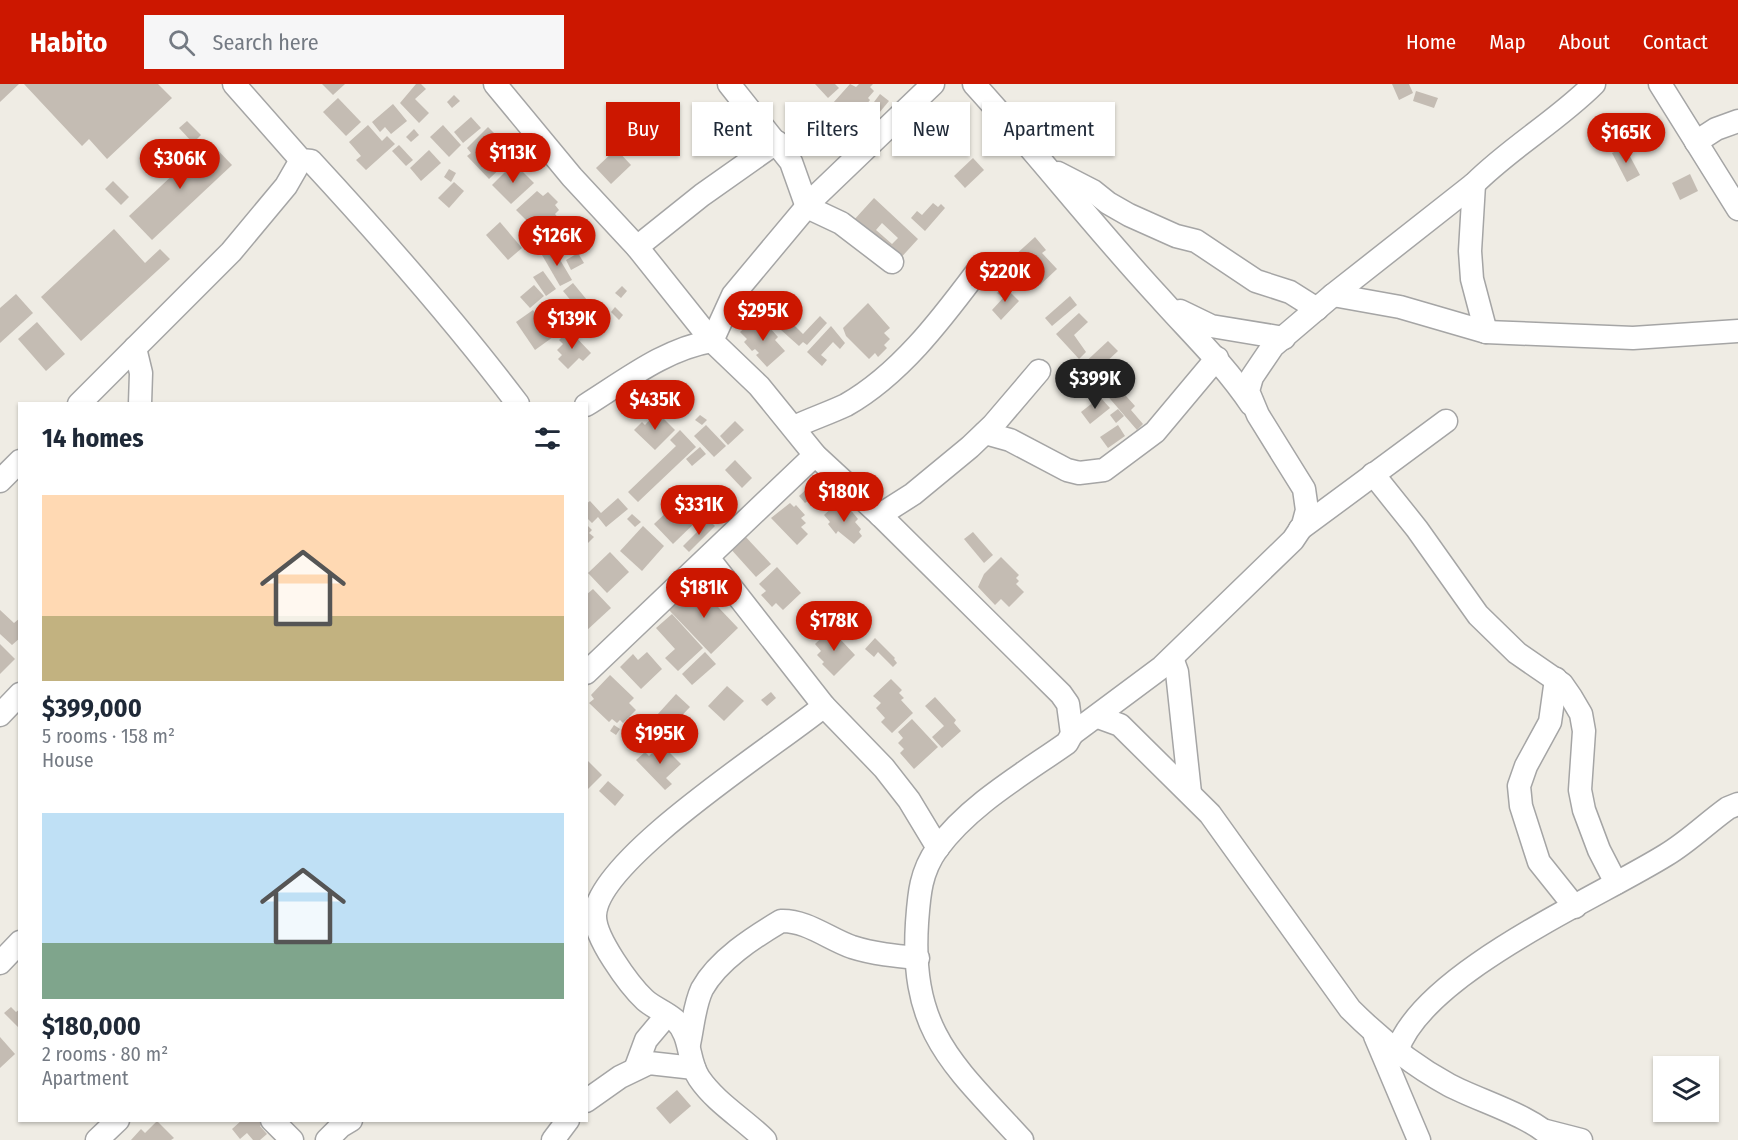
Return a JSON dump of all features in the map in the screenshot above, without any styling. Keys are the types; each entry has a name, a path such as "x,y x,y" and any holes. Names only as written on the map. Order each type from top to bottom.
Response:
{"street":[{"path":"234,84 301,160 311,161 414,272 516,402"},
{"path":"495,84 572,177 637,247 712,341 759,386 815,455 880,515 1056,689 1068,704 1072,734"},
{"path":"729,84 777,142 798,174 807,207 841,224 892,262"},
{"path":"712,341 733,296 807,207 933,84"},
{"path":"974,84 1163,302 1217,358 1258,415 1304,489 1307,510 1293,540 1172,658 1098,717 1072,734 1067,743 995,794 938,848 927,865 920,884 918,958 920,996 928,1021 944,1051 1022,1140"},
{"path":"1258,415 1248,391 1252,377 1273,346 1474,184 1494,164 1567,111 1594,84"},
{"path":"1660,84 1738,208"},
{"path":"1696,142 1716,129 1738,121"},
{"path":"637,247 676,215 777,142"},
{"path":"81,402 263,216 286,186 301,160"},
{"path":"1048,168 1093,191 1122,211 1176,236 1196,241 1256,281 1325,302 1400,307 1486,332 1633,338 1738,332"},
{"path":"1474,184 1470,251 1472,279 1486,332"},
{"path":"794,427 846,404 880,380 945,314 976,273"},
{"path":"1163,302 1211,326 1284,338"},
{"path":"588,404 667,355 688,345 712,341"},
{"path":"135,348 141,373 140,402"},
{"path":"985,433 1010,440 1067,471 1079,473 1104,470 1155,432 1217,358"},
{"path":"880,515 913,494 985,433 1040,371"},
{"path":"1300,529 1446,421"},
{"path":"588,671 709,559 815,455"},
{"path":"0,481 18,463"},
{"path":"1373,474 1418,529 1478,615 1510,647 1556,679 1581,714 1584,750 1581,790 1584,810 1599,850 1616,883"},
{"path":"709,559 824,706 884,768 909,800 938,848"},
{"path":"1172,658 1177,672 1190,793"},
{"path":"1556,679 1550,722 1526,766 1519,786 1521,806 1539,862 1575,907"},
{"path":"0,715 18,696"},
{"path":"765,1140 713,1095 694,1068 689,1044 681,1028 645,1000 634,988 597,930 595,915 599,900 624,867 666,827 732,772 795,730 824,706"},
{"path":"1098,717 1120,725 1210,814 1350,1009 1375,1034 1396,1051 1449,1085 1550,1136 1581,1140"},
{"path":"1396,1051 1402,1035 1423,1007 1491,956 1667,855 1728,808 1738,804"},
{"path":"689,1044 695,1007 703,988 739,950 781,921 809,927 828,938 873,953 918,958"},
{"path":"0,963 18,944"},
{"path":"636,1067 646,1040 667,1015"},
{"path":"1375,1034 1419,1140"},
{"path":"588,1100 636,1067 649,1063 662,1062 694,1068"},
{"path":"97,1140 116,1122"},
{"path":"274,1122 292,1140"},
{"path":"327,1140 348,1122"},
{"path":"553,1140 565,1122"}],"building":[{"path":"0,84 19,84 0,102"},
{"path":"24,84 158,84 172,98 107,159 89,139 82,146"},
{"path":"322,84 345,84 333,95"},
{"path":"416,84 421,84 426,89 415,99 429,113 419,123 400,103"},
{"path":"815,84 835,84 839,88 828,98"},
{"path":"850,84 856,87 859,84 873,84 870,87 874,91 868,98 868,102 834,102"},
{"path":"1392,84 1409,84 1413,93 1399,100"},
{"path":"1416,91 1438,98 1434,108 1413,101"},
{"path":"880,94 889,101 880,112 880,102 874,102"},
{"path":"454,95 460,101 452,108 447,102"},
{"path":"338,98 361,122 346,136 323,112"},
{"path":"393,104 407,121 391,134 385,127 380,132 372,122"},
{"path":"471,117 481,128 463,143 454,132"},
{"path":"1622,119 1632,122 1629,131 1619,128"},
{"path":"187,121 201,135 193,143 179,128"},
{"path":"368,125 382,141 387,136 395,144 366,170 356,160 361,156 349,142"},
{"path":"443,125 461,145 449,157 430,137"},
{"path":"488,127 496,135 491,139 504,152 500,155 507,162 489,179 467,156 471,153 467,148"},
{"path":"414,129 419,135 411,142 406,137"},
{"path":"209,141 232,165 152,240 129,216"},
{"path":"399,145 413,160 406,166 392,151"},
{"path":"1625,147 1640,175 1627,182 1612,153"},
{"path":"429,150 441,163 421,181 410,168"},
{"path":"609,156 623,156 631,165 611,184 596,168"},
{"path":"973,158 984,170 965,188 954,176"},
{"path":"514,163 534,183 511,204 492,185"},
{"path":"449,169 456,173 451,182 444,177"},
{"path":"1690,174 1698,191 1680,200 1672,183"},
{"path":"113,181 129,197 121,205 105,189"},
{"path":"454,182 464,191 449,208 438,198"},
{"path":"537,191 543,196 548,192 558,202 555,205 559,210 555,214 561,221 539,242 529,231 533,227 516,210"},
{"path":"874,198 918,239 897,262 853,221","holes":["882,223 898,238 892,244 876,230"]},
{"path":"933,203 938,207 941,204 945,208 925,231 911,218 917,211 922,215"},
{"path":"500,222 522,248 508,260 486,235"},
{"path":"114,229 145,263 160,249 170,259 81,341 41,297"},
{"path":"1035,237 1046,250 1042,253 1057,269 1040,285 1025,268 1015,277 1004,265"},
{"path":"553,248 572,280 560,286 542,255"},
{"path":"578,253 584,263 571,270 566,260"},
{"path":"543,271 556,289 546,296 533,277"},
{"path":"573,283 587,300 577,308 563,291"},
{"path":"534,285 544,296 530,308 520,297"},
{"path":"622,286 627,291 621,298 615,293"},
{"path":"1004,286 1019,301 1001,320 992,310 1003,298 997,293"},
{"path":"16,294 33,313 0,343 0,308"},
{"path":"1070,296 1077,305 1052,326 1045,318"},
{"path":"868,303 890,328 884,333 890,339 884,345 887,348 878,357 875,353 869,359 846,336 843,328"},
{"path":"615,307 623,315 619,320 611,312"},
{"path":"533,310 553,337 535,350 516,322"},
{"path":"1079,313 1088,322 1074,335 1086,352 1079,359 1056,334"},
{"path":"820,316 827,323 807,345 803,342 799,346 781,330 789,320 803,334"},
{"path":"762,319 778,337 775,340 785,351 767,367 756,355 759,353 755,349 752,351 744,342 747,339 740,332 748,325 751,329"},
{"path":"37,322 65,354 46,371 18,339"},
{"path":"831,326 845,343 840,349 833,342 821,355 827,360 822,366 807,352"},
{"path":"569,330 591,353 583,361 579,358 568,369 558,359 562,355 557,350 563,344 559,340"},
{"path":"1108,341 1118,351 1090,377 1080,367"},
{"path":"1102,369 1135,406 1131,410 1143,424 1137,430 1092,378"},
{"path":"1100,397 1110,408 1090,424 1081,412"},
{"path":"1118,409 1124,416 1116,423 1110,415"},
{"path":"657,412 675,430 655,450 634,430 642,422 645,425"},
{"path":"700,415 707,420 702,425 695,420"},
{"path":"735,421 744,430 728,445 720,436"},
{"path":"706,425 726,446 714,457 694,436"},
{"path":"1118,425 1125,436 1108,448 1100,437"},
{"path":"680,430 696,447 638,502 628,492 676,446 670,440"},
{"path":"700,447 706,454 692,466 686,459"},
{"path":"735,460 752,478 742,488 725,470"},
{"path":"811,485 818,493 805,503 799,496"},
{"path":"689,491 707,511 673,544 654,524"},
{"path":"618,498 628,509 606,527 598,517 592,523 588,519 588,502 590,501 601,513"},
{"path":"790,503 794,507 796,505 805,515 801,518 806,523 801,527 808,534 797,545 771,518"},
{"path":"837,503 845,512 849,508 858,519 855,522 861,529 859,532 862,536 854,544 838,531 836,534 824,515"},
{"path":"632,514 641,522 635,527 627,519"},
{"path":"709,520 715,526 689,552 683,546"},
{"path":"588,526 592,530 589,533 594,537 588,543"},
{"path":"643,526 664,546 642,571 620,551"},
{"path":"973,532 993,555 984,563 964,539"},
{"path":"743,534 771,564 756,577 729,547"},
{"path":"610,552 629,572 607,593 588,573"},
{"path":"1001,557 1019,575 1016,578 1019,581 1016,584 1024,592 1009,607 1001,599 995,605 978,587 984,574"},
{"path":"777,567 801,593 783,610 776,603 772,607 761,595 766,591 759,584"},
{"path":"699,587 738,628 711,654 669,610 691,589 694,592"},
{"path":"593,589 611,608 588,629 588,593"},
{"path":"0,610 14,623 18,620 18,640 12,645 0,634"},
{"path":"672,614 703,648 678,671 665,658 675,649 656,628"},
{"path":"833,627 855,655 834,676 822,664 824,662 817,655 821,651 815,644"},
{"path":"875,638 895,658 897,663 893,667 878,652 874,657 865,649"},
{"path":"0,644 15,659 0,674"},
{"path":"647,652 662,669 641,689 620,667 633,654 638,660"},
{"path":"705,652 716,664 692,685 682,674"},
{"path":"610,675 634,698 629,703 636,710 623,723 620,720 617,723 612,719 609,722 589,703 594,699 591,695"},
{"path":"891,679 902,690 899,693 904,698 901,700 913,713 892,733 881,722 885,718 876,708 881,703 873,696"},
{"path":"727,686 744,701 724,721 708,706"},
{"path":"771,692 776,698 767,706 761,700"},
{"path":"676,694 690,707 670,728 657,715"},
{"path":"935,697 956,720 954,723 961,731 942,748 932,737 944,726 925,706"},
{"path":"912,719 938,747 914,769 900,753 904,749 898,743 903,738 898,732"},
{"path":"614,725 620,729 616,735 610,731"},
{"path":"627,728 643,742 638,748 622,734"},
{"path":"661,744 681,764 666,778 672,784 665,790 636,760 645,752 649,756"},
{"path":"588,761 602,775 588,789"},
{"path":"608,781 624,795 615,806 599,791"},
{"path":"11,1007 16,1012 18,1010 18,1027 4,1013"},
{"path":"0,1037 15,1054 0,1068"},
{"path":"677,1090 691,1106 670,1124 656,1108"},
{"path":"158,1122 174,1138 171,1140 131,1140 141,1129 145,1133"},
{"path":"240,1122 264,1122 260,1126 267,1134 260,1140 253,1140 247,1133 240,1139 232,1129"}]}
